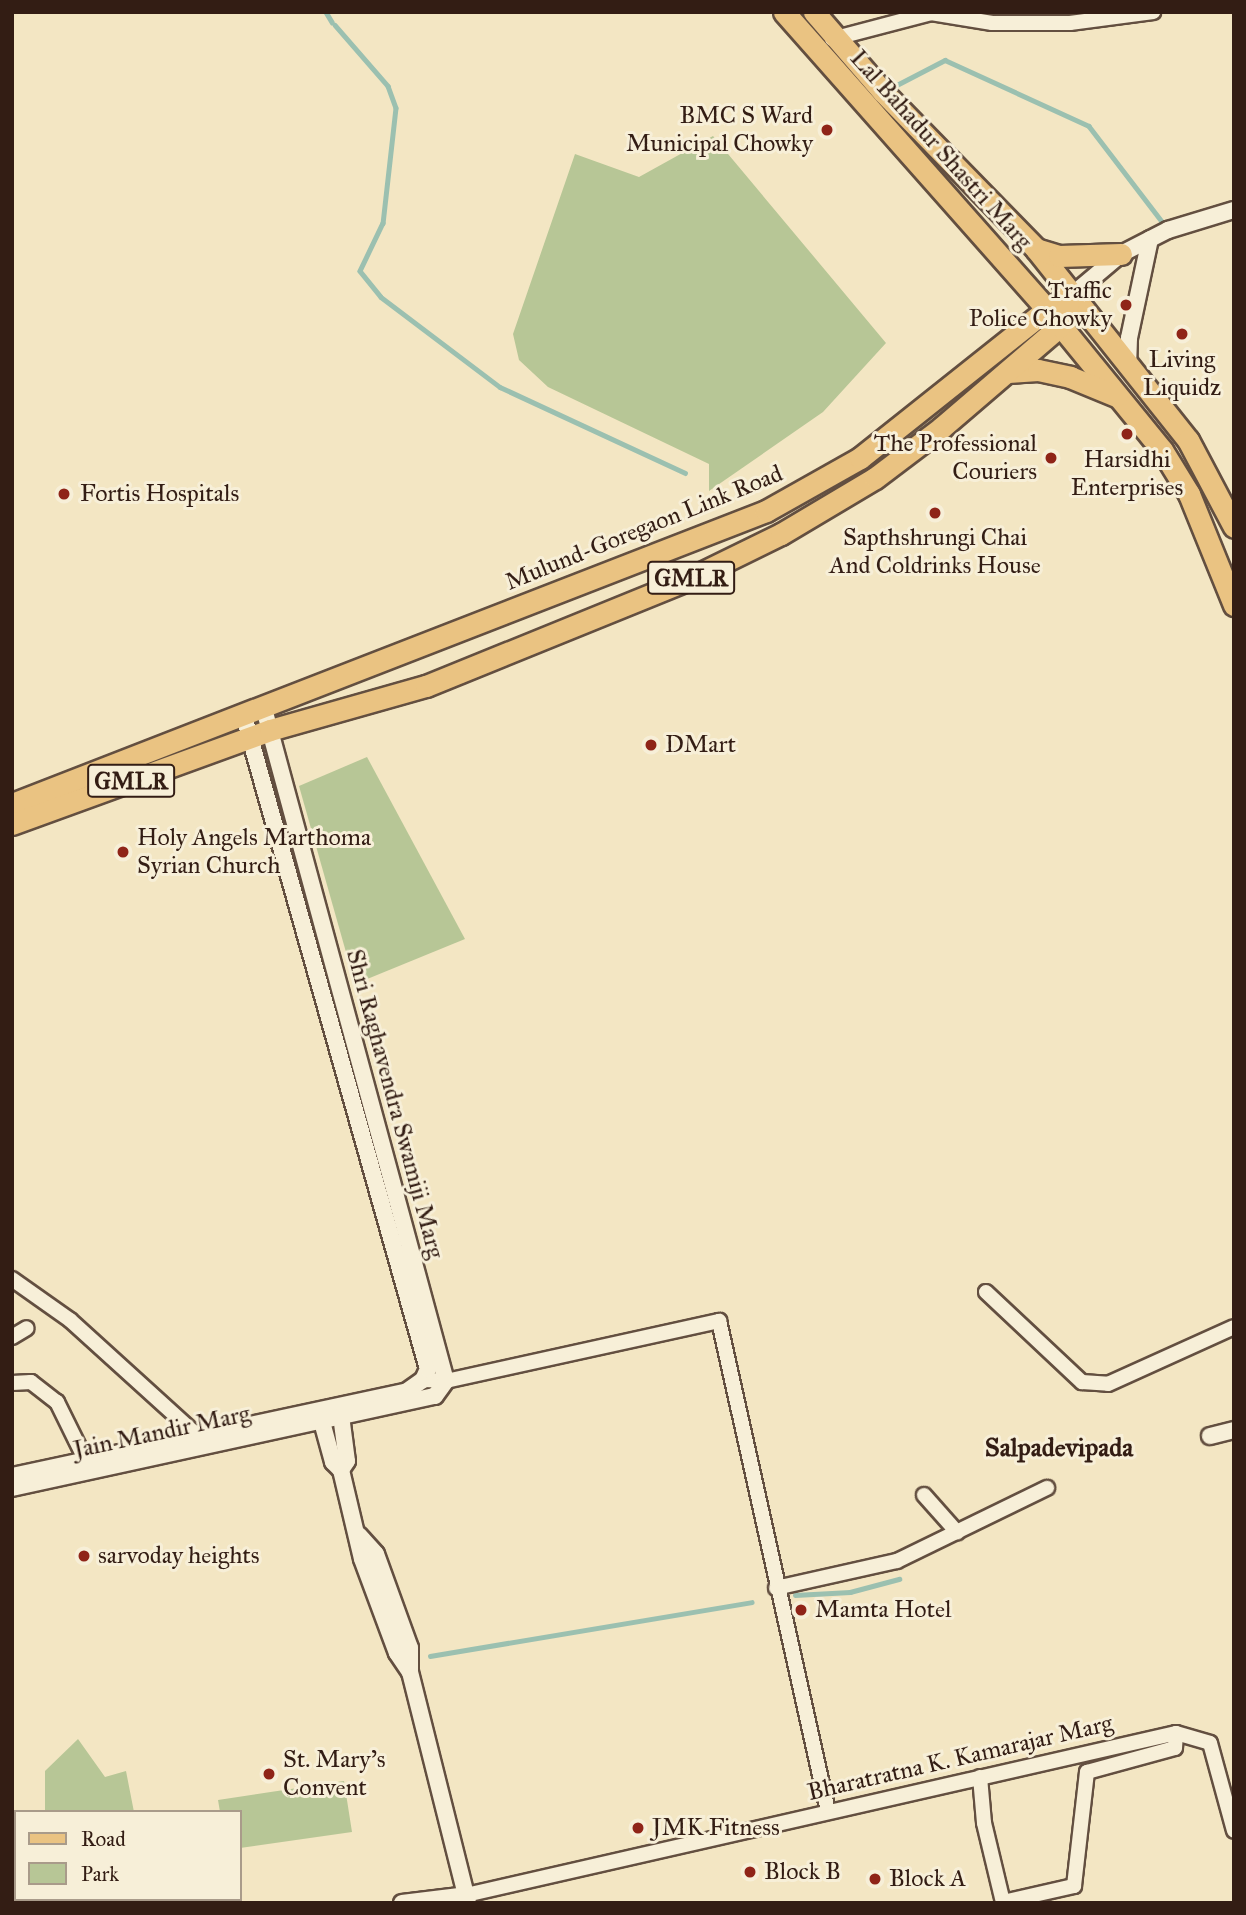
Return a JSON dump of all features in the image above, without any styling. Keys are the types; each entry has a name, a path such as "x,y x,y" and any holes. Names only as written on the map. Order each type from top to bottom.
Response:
{"main road":[{"name":"Lal Bahadur Shastri Marg","path":"784,12 1053,317 1161,450 1189,494 1232,596"},
{"name":"Lal Bahadur Shastri Marg","path":"814,12 835,38 1036,249 1188,440 1234,527"},
{"path":"1036,249 1059,256 1121,254"},
{"name":"Mulund-Goregaon Link Road","path":"12,824 260,734 426,686 684,581 811,518 875,478 1008,372 1071,296"},
{"name":"Mulund-Goregaon Link Road","path":"12,804 766,511 860,458 926,405 1053,317"},
{"path":"1008,372 1038,370 1070,377 1118,397"},
{"path":"926,405 941,428"}],"street":[{"path":"814,47 835,38 931,13 992,23 1153,12"},
{"path":"1071,296 1121,254 1150,239 1234,210"},
{"path":"1128,367 1129,338 1150,239"},
{"name":"Shri Raghavendra Swamiji Marg","path":"254,712 288,872 353,1102 387,1191"},
{"name":"Shri Raghavendra Swamiji Marg","path":"260,734 307,866 369,1097 387,1191 406,1263 428,1369 423,1380"},
{"path":"288,872 307,866"},
{"path":"294,891 312,885"},
{"path":"325,1004 343,998"},
{"path":"353,1102 369,1097"},
{"name":"Shri Raghavendra Swamiji Marg","path":"406,1263 446,1381"},
{"path":"12,1279 70,1320 197,1435"},
{"path":"986,1292 1082,1382 1108,1384 1234,1328"},
{"path":"394,1399 423,1380 446,1381 719,1321 776,1588 828,1811"},
{"path":"12,1337 27,1328"},
{"path":"14,1378 31,1382 57,1402 85,1459"},
{"path":"402,1903 467,1899 410,1672 397,1653 387,1605 362,1559 359,1535 341,1470 333,1462 320,1415 394,1399 435,1396 446,1381"},
{"path":"340,1411 347,1461 341,1470"},
{"name":"Jain Mandir Marg","path":"12,1476 53,1472 320,1415"},
{"path":"1210,1436 1234,1430"},
{"name":"Jain Mandir Marg","path":"144,1452 197,1435 217,1437"},
{"name":"Jain Mandir Marg","path":"12,1488 85,1459 107,1460"},
{"path":"776,1588 897,1561 1047,1488"},
{"path":"924,1495 957,1532"},
{"path":"980,1777 984,1823 1003,1902 1073,1886 1087,1772 1175,1748 1176,1733"},
{"name":"Bharatratna K. Kamarajar Marg","path":"467,1899 828,1811 1176,1733 1210,1743 1234,1831"}],"green space":[{"path":"713,136 886,343 823,412 709,491 709,464 548,387 519,360 513,334 575,154 639,177"},
{"path":"367,757 465,939 355,984 299,786"},
{"path":"78,1739 105,1777 126,1771 134,1810 45,1810 45,1771"},
{"path":"344,1781 352,1832 242,1848 242,1810 220,1810 218,1800"}],"waterway":[{"path":"326,12 332,22"},
{"path":"335,25 388,86 396,108 383,223 360,271 381,297 500,387 685,473"},
{"path":"889,89 945,60 1089,126 1164,224"},
{"path":"795,1595 850,1592 899,1579"},
{"path":"430,1656 752,1602"}],"place":[{"name":"BMC S Ward Municipal Chowky","path":"827,130"},
{"name":"Traffic Police Chowky","path":"1126,305"},
{"name":"Living Liquidz","path":"1182,334"},
{"name":"Harsidhi Enterprises","path":"1127,434"},
{"name":"The Professional Couriers","path":"1051,458"},
{"name":"Fortis Hospitals","path":"64,494"},
{"name":"Sapthshrungi Chai And Coldrinks House","path":"935,513"},
{"name":"DMart","path":"651,745"},
{"name":"Holy Angels Marthoma Syrian Church","path":"123,852"},
{"name":"sarvoday heights","path":"84,1556"},
{"name":"Mamta Hotel","path":"801,1610"},
{"name":"St. Mary's Convent","path":"269,1774"},
{"name":"JMK Fitness","path":"638,1828"},
{"name":"Block B","path":"750,1872"},
{"name":"Block A","path":"875,1879"}],"district":[{"name":"Salpadevipada","path":"1059,1448"}]}
